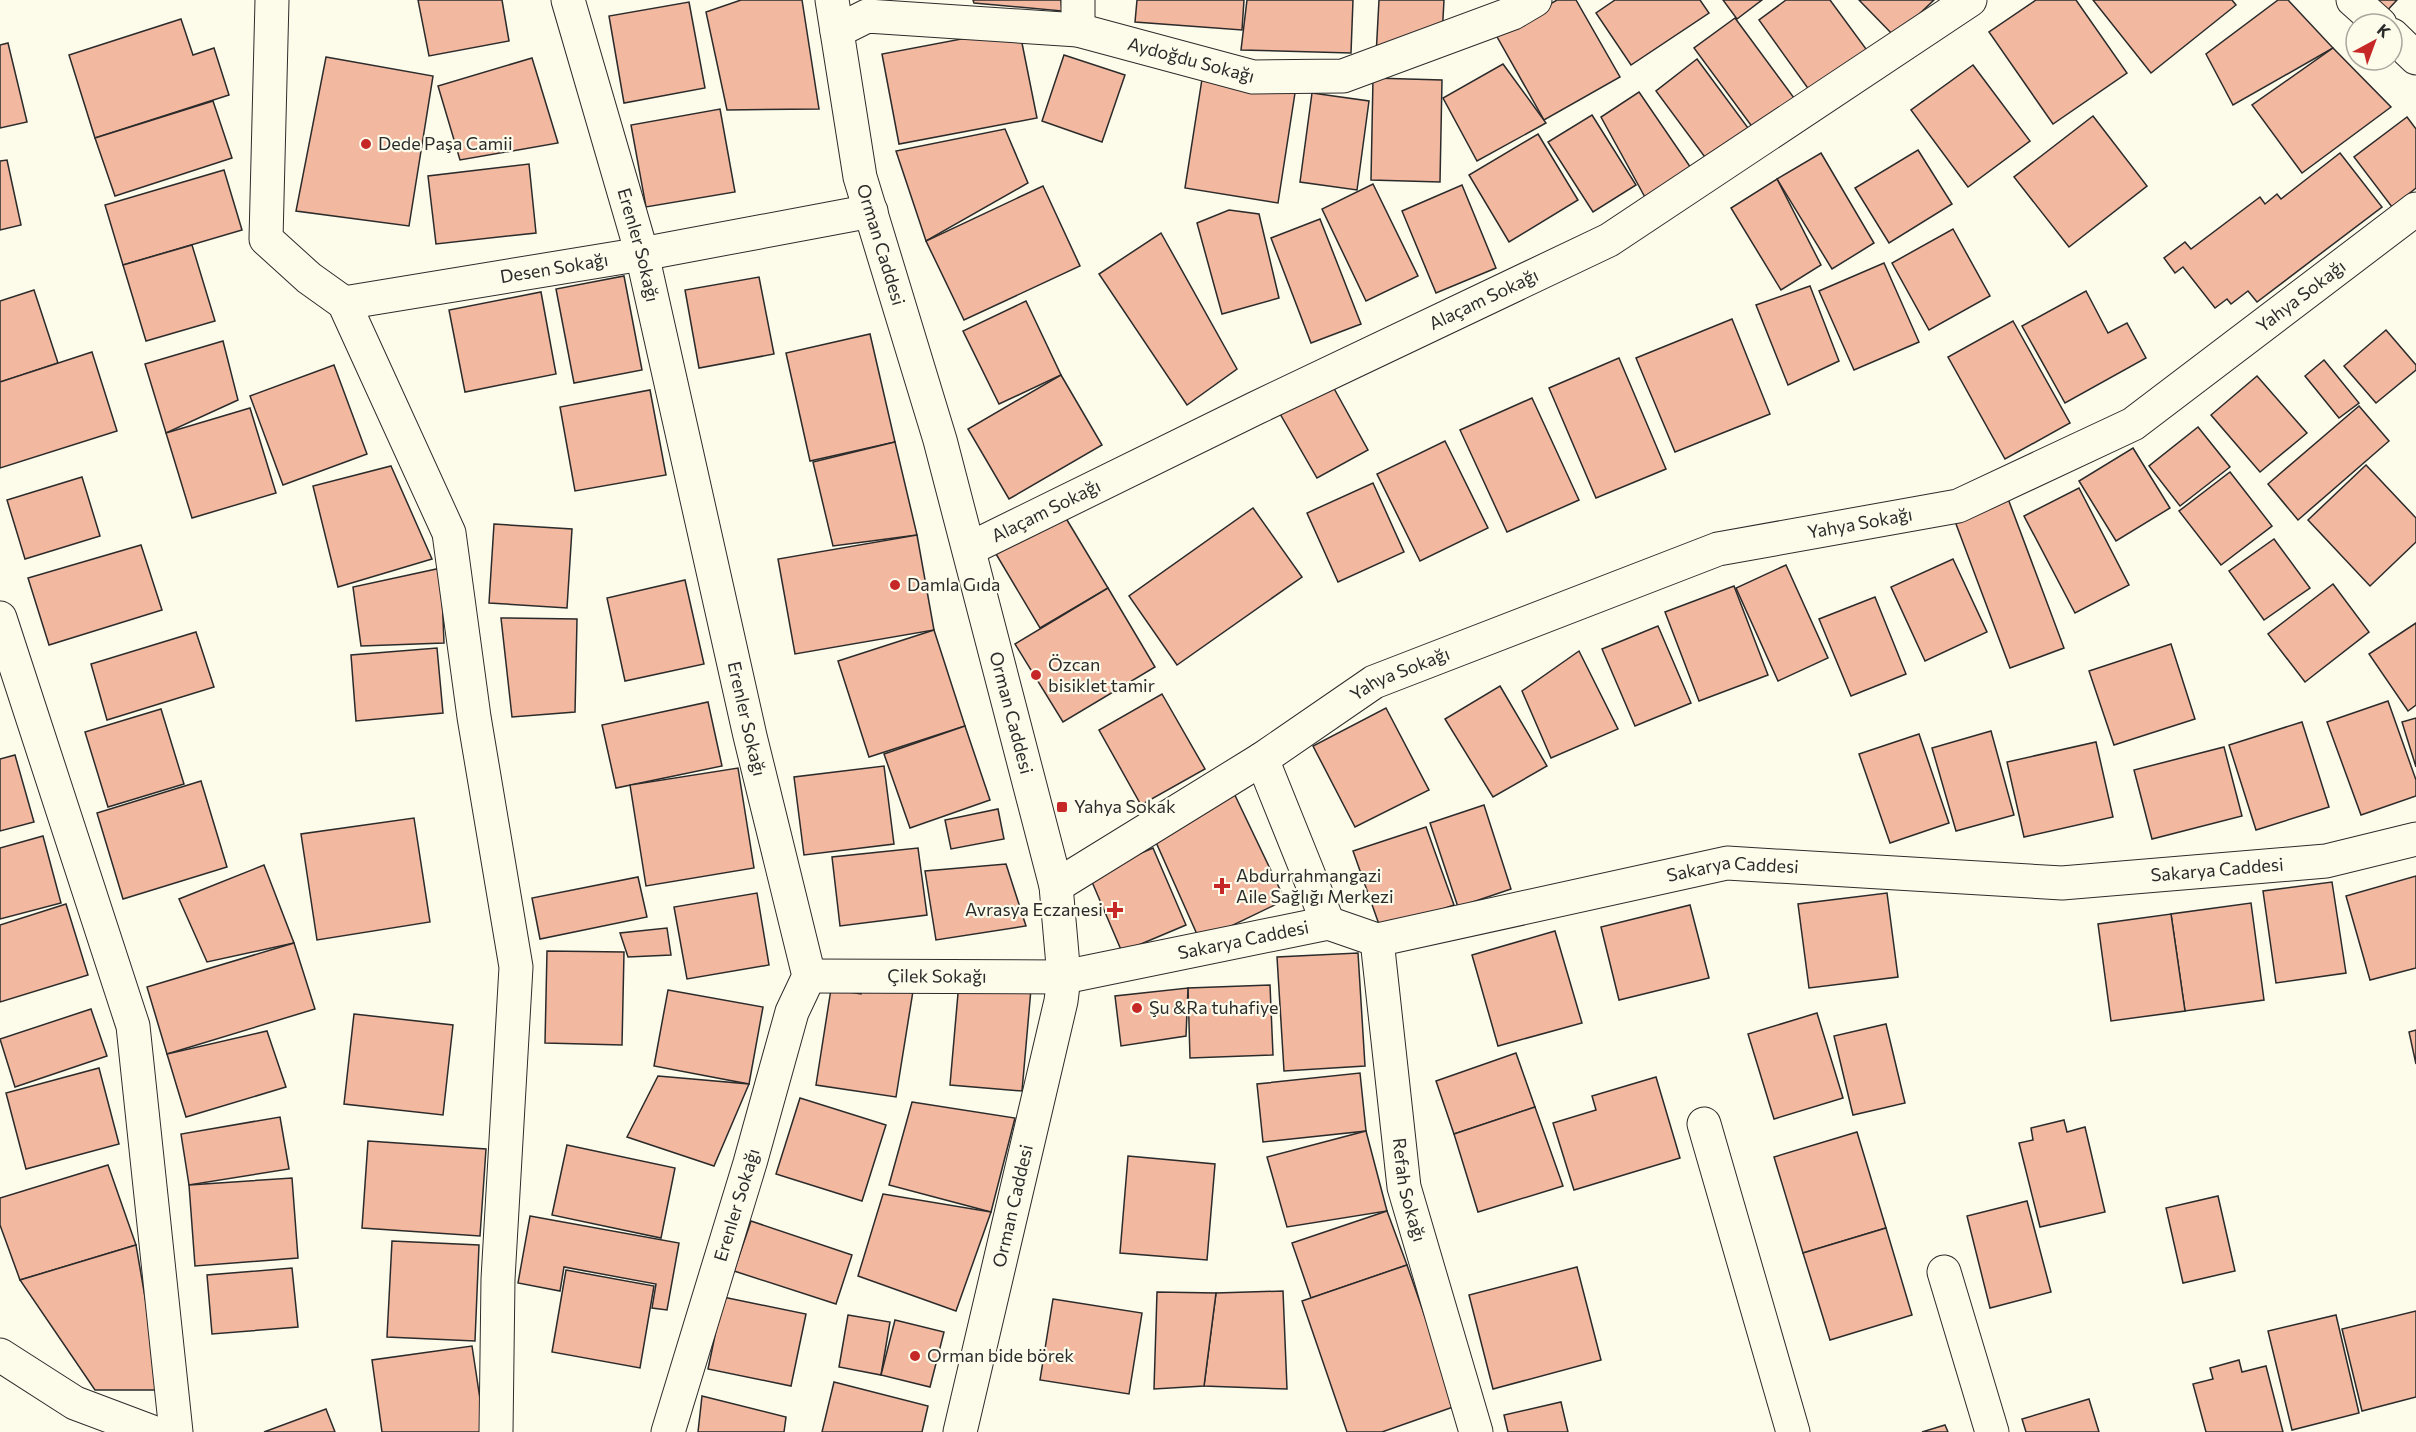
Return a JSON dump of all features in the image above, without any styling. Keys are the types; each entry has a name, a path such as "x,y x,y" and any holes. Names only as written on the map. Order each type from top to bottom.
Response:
{"street":[{"path":"272,0 266,239 309,278 344,303 449,533 474,717 516,967 498,1279 496,1432"},
{"name":"Erenler Sokağı","path":"568,0 642,254 750,736 808,976 792,1012 750,1163 668,1432"},
{"name":"Aydoğdu Sokağı","path":"835,16 1078,15 1253,77 1343,76 1513,13 1535,0"},
{"name":"Alaçam Sokağı","path":"969,549 1256,408 1609,240 1970,0"},
{"path":"2353,0 2366,12"},
{"name":"Orman Caddesi","path":"835,16 860,177 940,440 1056,886 1064,977 1061,1001 960,1432"},
{"path":"2404,46 2416,58"},
{"name":"Yahya Sokağı","path":"1056,886 1262,759 1374,682 1718,549 1958,506 2133,424 2416,209"},
{"name":"Desen Sokağı","path":"344,303 642,254 871,211"},
{"path":"0,618 133,1026 176,1432"},
{"path":"1262,759 1328,923"},
{"name":"Sakarya Caddesi","path":"1064,977 1328,923 1377,940 1727,863 2062,883 2326,861 2416,839"},
{"name":"Refah Sokağı","path":"1377,940 1404,1187 1476,1432"},
{"name":"Çilek Sokağı","path":"808,976 1064,977"},
{"path":"1704,1124 1792,1432"},
{"path":"1944,1272 1992,1432"},
{"path":"0,1355 75,1403 152,1432"}],"building":[{"path":"418,0 502,0 509,41 429,56"},
{"path":"741,0 802,0 819,109 727,110 706,12"},
{"path":"973,0 1061,0 1062,11 974,3"},
{"path":"1137,0 1244,0 1242,30 1135,22"},
{"path":"1247,0 1353,0 1351,53 1241,50"},
{"path":"1379,0 1444,0 1442,37 1376,56"},
{"path":"1557,0 1576,0 1620,77 1544,120 1496,35"},
{"path":"1615,0 1700,0 1709,13 1631,65 1596,13"},
{"path":"1723,0 1762,0 1737,19"},
{"path":"1786,0 1830,0 1869,53 1812,94 1759,20"},
{"path":"1859,0 1934,0 1895,37"},
{"path":"2036,0 2076,0 2127,73 2053,124 1989,32"},
{"path":"2093,0 2232,0 2236,5 2151,73"},
{"path":"2278,0 2288,0 2333,48 2233,105 2206,54"},
{"path":"2367,0 2397,0 2386,12 2380,12"},
{"path":"689,2 705,88 624,103 609,16"},
{"path":"1735,18 1797,102 1756,132 1694,48"},
{"path":"181,19 193,55 214,48 229,95 95,138 69,55"},
{"path":"1019,28 1037,118 899,144 882,54"},
{"path":"8,43 27,122 0,128 0,45"},
{"path":"2333,48 2344,59 2344,72 2357,72 2391,107 2302,173 2252,105"},
{"path":"1064,55 1125,75 1102,142 1042,121"},
{"name":"Dede Paşa Camii","path":"326,57 433,76 409,226 296,211"},
{"path":"532,58 558,143 460,160 438,86"},
{"path":"1697,59 1751,132 1710,164 1656,91"},
{"path":"1503,64 1546,123 1477,161 1443,98"},
{"path":"1973,65 2030,141 1968,187 1911,110"},
{"path":"1373,78 1442,80 1440,182 1371,180"},
{"path":"1202,79 1295,93 1278,203 1185,188"},
{"path":"1639,92 1691,168 1646,199 1601,117"},
{"path":"1312,93 1369,101 1357,190 1300,182"},
{"path":"213,101 232,158 115,196 95,138"},
{"path":"720,109 735,192 646,207 631,125"},
{"path":"1592,115 1636,185 1593,212 1548,142"},
{"path":"2093,116 2147,186 2069,247 2014,177"},
{"path":"2407,117 2416,129 2416,188 2392,207 2354,157"},
{"path":"1005,129 1028,183 926,241 896,151"},
{"path":"1538,134 1578,200 1509,242 1469,175"},
{"path":"1918,150 1952,204 1889,243 1855,188"},
{"path":"1821,153 1874,243 1832,269 1777,179"},
{"path":"2340,153 2382,207 2257,302 2248,291 2231,304 2227,299 2215,308 2183,267 2175,273 2164,258 2185,242 2191,249 2260,197 2265,204 2277,194 2281,199"},
{"path":"7,160 21,225 0,230 0,161"},
{"path":"529,164 536,233 436,244 428,176"},
{"path":"224,170 242,230 123,265 105,205"},
{"path":"1777,179 1821,265 1781,290 1731,208"},
{"path":"1373,184 1418,276 1366,301 1322,209"},
{"path":"1462,185 1496,268 1436,293 1402,211"},
{"path":"1043,186 1080,266 964,320 926,241"},
{"path":"1229,210 1259,214 1279,298 1222,314 1197,223"},
{"path":"1320,219 1361,324 1311,343 1271,238"},
{"path":"1953,229 1990,296 1929,330 1892,263"},
{"path":"1161,233 1237,369 1187,405 1099,274"},
{"path":"192,245 215,321 146,341 123,265"},
{"path":"1884,263 1919,342 1854,370 1819,291"},
{"path":"624,276 642,370 574,383 556,289"},
{"path":"759,277 774,354 699,368 685,290"},
{"path":"1810,286 1839,361 1788,385 1756,305"},
{"path":"34,290 58,363 0,382 0,301"},
{"path":"2086,291 2108,333 2127,323 2146,358 2065,403 2022,326"},
{"path":"541,292 556,374 465,392 449,310"},
{"path":"1026,301 1061,375 999,404 963,331"},
{"path":"1732,319 1770,414 1675,452 1636,358"},
{"path":"2013,321 2070,423 2005,459 1948,357"},
{"path":"2386,330 2416,365 2416,370 2376,403 2344,366"},
{"path":"870,334 895,442 810,461 786,353"},
{"path":"223,341 238,400 166,433 145,364"},
{"path":"92,352 117,431 0,468 0,382"},
{"path":"1619,358 1666,469 1596,498 1549,388"},
{"path":"2324,360 2359,403 2339,418 2305,376"},
{"path":"334,365 367,454 283,485 250,396"},
{"path":"1061,375 1102,445 1009,499 968,429"},
{"path":"2257,376 2307,433 2260,472 2211,415"},
{"path":"1331,383 1368,450 1317,478 1279,412"},
{"path":"650,390 666,475 575,491 560,407"},
{"path":"1532,398 1579,500 1507,532 1460,430"},
{"path":"2359,406 2389,441 2298,520 2268,484"},
{"path":"250,408 276,493 192,518 166,433"},
{"path":"2198,427 2230,467 2180,506 2149,466"},
{"path":"1445,441 1488,528 1420,561 1377,474"},
{"path":"895,442 917,535 833,546 813,462"},
{"path":"2133,448 2170,508 2116,541 2079,481"},
{"path":"2366,465 2416,518 2416,542 2370,586 2308,520"},
{"path":"391,466 432,559 338,587 313,486"},
{"path":"2230,472 2272,526 2221,565 2179,511"},
{"path":"82,477 100,536 25,559 7,500"},
{"path":"1373,483 1404,552 1338,582 1307,513"},
{"path":"2079,488 2129,585 2075,613 2024,516"},
{"path":"2007,496 2064,648 2010,668 1953,516"},
{"path":"1253,508 1302,577 1177,665 1129,596"},
{"path":"1064,515 1108,588 1040,628 996,554"},
{"path":"494,524 572,529 567,608 489,603"},
{"path":"917,535 934,630 795,654 778,559"},
{"path":"2274,539 2310,588 2264,620 2229,571"},
{"path":"141,545 162,610 49,645 28,578"},
{"path":"1953,559 1987,632 1925,661 1891,587"},
{"path":"1786,565 1828,658 1778,681 1736,588"},
{"path":"441,568 444,643 361,646 353,587"},
{"path":"685,580 704,664 625,681 607,598"},
{"path":"2333,584 2369,632 2305,682 2268,634"},
{"path":"1734,586 1768,675 1699,701 1665,612"},
{"path":"1108,588 1155,667 1063,722 1015,644"},
{"path":"1875,597 1906,674 1851,696 1819,619"},
{"path":"501,618 577,619 575,712 512,717"},
{"path":"2416,623 2416,705 2408,711 2369,654"},
{"path":"1658,626 1691,703 1635,726 1602,649"},
{"path":"934,630 965,726 869,757 838,661"},
{"path":"196,632 214,687 107,720 91,664"},
{"path":"2171,644 2195,719 2114,745 2089,671"},
{"path":"437,648 443,713 356,721 351,655"},
{"path":"1579,651 1618,729 1551,758 1522,691"},
{"path":"1500,686 1547,766 1493,797 1445,719"},
{"path":"1162,694 1205,769 1141,805 1099,730"},
{"path":"2388,701 2416,780 2416,796 2361,815 2327,722"},
{"path":"708,702 722,766 616,788 602,725"},
{"path":"1386,708 1429,790 1355,827 1313,746"},
{"path":"161,709 184,784 108,807 85,732"},
{"path":"2416,718 2416,767 2402,722"},
{"path":"2302,722 2329,807 2256,830 2229,745"},
{"path":"965,726 990,800 910,828 884,754"},
{"path":"1991,731 2014,815 1956,831 1932,748"},
{"path":"1919,734 1949,823 1890,843 1859,754"},
{"path":"2096,742 2113,817 2024,837 2007,762"},
{"path":"2224,747 2242,816 2152,839 2134,770"},
{"path":"15,755 34,822 0,831 0,759"},
{"path":"884,766 894,844 804,855 794,777"},
{"path":"738,768 754,868 646,886 630,785"},
{"path":"201,781 227,867 123,899 97,813"},
{"path":"1231,787 1285,900 1200,941 1151,831"},
{"path":"1484,805 1511,889 1458,907 1430,823"},
{"path":"998,809 1004,839 951,849 945,820"},
{"path":"414,818 430,922 317,940 301,834"},
{"path":"1426,827 1454,905 1381,930 1353,851"},
{"path":"43,836 61,903 0,919 0,848"},
{"path":"918,848 927,915 840,926 832,857"},
{"path":"1153,848 1186,925 1122,952 1089,875"},
{"path":"1006,864 1026,926 936,940 925,871"},
{"path":"264,865 294,943 207,962 179,899"},
{"path":"2416,876 2416,968 2370,980 2346,896"},
{"path":"638,877 647,917 540,939 532,898"},
{"path":"2332,882 2346,973 2276,983 2263,891"},
{"path":"757,893 769,965 687,979 674,907"},
{"path":"1887,893 1898,977 1809,988 1798,904"},
{"path":"2251,903 2264,1000 2185,1011 2171,914"},
{"path":"66,904 88,975 0,1002 0,925"},
{"path":"1690,905 1709,978 1619,1000 1601,927"},
{"path":"2171,914 2185,1011 2111,1021 2098,924"},
{"path":"667,928 671,955 628,957 620,933"},
{"path":"1555,931 1582,1023 1498,1046 1472,955"},
{"path":"294,943 315,1009 167,1054 147,987"},
{"path":"547,951 624,952 622,1045 545,1043"},
{"path":"1358,953 1365,1066 1284,1071 1277,957"},
{"path":"959,982 1031,989 1022,1091 950,1085"},
{"path":"863,983 913,991 896,1097 816,1085 831,989 861,994"},
{"path":"1270,985 1273,1055 1190,1058 1188,988"},
{"path":"1188,988 1186,1036 1121,1046 1115,996"},
{"path":"668,990 763,1007 749,1084 654,1066"},
{"path":"91,1009 107,1056 15,1087 0,1039"},
{"path":"1817,1013 1843,1098 1774,1119 1748,1034"},
{"path":"354,1014 453,1025 443,1115 344,1104"},
{"path":"1886,1024 1905,1103 1853,1115 1834,1036"},
{"path":"2416,1030 2416,1064 2409,1032"},
{"path":"267,1031 286,1087 186,1117 167,1054"},
{"path":"1516,1053 1535,1107 1454,1134 1436,1081"},
{"path":"99,1068 119,1144 26,1169 6,1093"},
{"path":"1360,1073 1366,1131 1263,1142 1257,1084"},
{"path":"658,1076 749,1084 714,1166 627,1137"},
{"path":"1656,1077 1680,1158 1574,1190 1553,1123 1596,1110 1592,1096"},
{"path":"800,1098 886,1125 862,1201 776,1174"},
{"path":"912,1102 1015,1118 991,1212 889,1185"},
{"path":"1535,1107 1563,1186 1478,1212 1454,1134"},
{"path":"280,1117 289,1169 189,1185 181,1134"},
{"path":"2064,1120 2067,1132 2085,1127 2105,1212 2040,1227 2019,1143 2033,1140 2031,1128"},
{"path":"1366,1131 1387,1211 1287,1227 1267,1157"},
{"path":"1857,1132 1886,1228 1803,1253 1774,1157"},
{"path":"368,1141 486,1149 480,1236 362,1228"},
{"path":"567,1145 675,1168 661,1238 552,1215"},
{"path":"1128,1156 1215,1164 1207,1260 1120,1253"},
{"path":"108,1165 136,1245 20,1280 0,1225 0,1198"},
{"path":"292,1178 298,1258 195,1266 189,1185"},
{"path":"883,1194 991,1212 956,1311 858,1276"},
{"path":"2218,1196 2235,1271 2183,1283 2166,1208"},
{"path":"2027,1201 2051,1292 1990,1308 1967,1216"},
{"path":"1387,1211 1407,1265 1311,1298 1292,1243"},
{"path":"530,1216 679,1243 667,1310 652,1308 656,1284 564,1267 560,1291 518,1283"},
{"path":"751,1221 852,1255 836,1304 734,1271"},
{"path":"1886,1228 1912,1315 1830,1340 1803,1253"},
{"path":"392,1241 479,1245 475,1341 387,1337"},
{"path":"136,1245 161,1390 95,1390 20,1280"},
{"path":"1407,1265 1456,1406 1382,1432 1347,1432 1302,1301"},
{"path":"1577,1267 1601,1360 1493,1389 1469,1295"},
{"path":"292,1268 298,1327 212,1334 207,1275"},
{"path":"566,1270 654,1286 640,1368 552,1352"},
{"path":"1283,1291 1287,1389 1204,1386 1216,1293"},
{"path":"1157,1292 1216,1293 1204,1386 1154,1389"},
{"path":"723,1297 806,1314 791,1386 708,1369"},
{"path":"1053,1299 1142,1313 1129,1394 1040,1380"},
{"path":"2416,1311 2416,1397 2362,1411 2342,1329"},
{"path":"848,1315 890,1322 881,1375 839,1367"},
{"path":"2336,1315 2359,1413 2292,1430 2268,1331"},
{"path":"895,1320 944,1332 930,1387 881,1375"},
{"path":"472,1346 485,1432 382,1432 372,1360"},
{"path":"2239,1360 2242,1372 2266,1366 2283,1432 2206,1432 2193,1384 2213,1379 2210,1368"},
{"path":"834,1382 928,1406 922,1432 822,1432"},
{"path":"702,1396 786,1417 784,1432 698,1432"},
{"path":"2089,1399 2099,1432 2026,1432 2022,1419"},
{"path":"1561,1402 1568,1432 1508,1432 1504,1415"},
{"path":"326,1409 335,1432 264,1432"},
{"path":"1945,1425 1948,1432 1922,1432"}],"place":[{"name":"Dede Paşa Camii","path":"366,144"},
{"name":"Damla Gıda","path":"895,585"},
{"name":"Özcan bisiklet tamir","path":"1036,675"},
{"name":"Yahya Sokak","path":"1062,807"},
{"name":"Abdurrahmangazi Aile Sağlığı Merkezi","path":"1222,886"},
{"name":"Avrasya Eczanesi","path":"1115,910"},
{"name":"Şu &Ra tuhafiye","path":"1137,1008"},
{"name":"Orman bide börek","path":"915,1356"}]}
